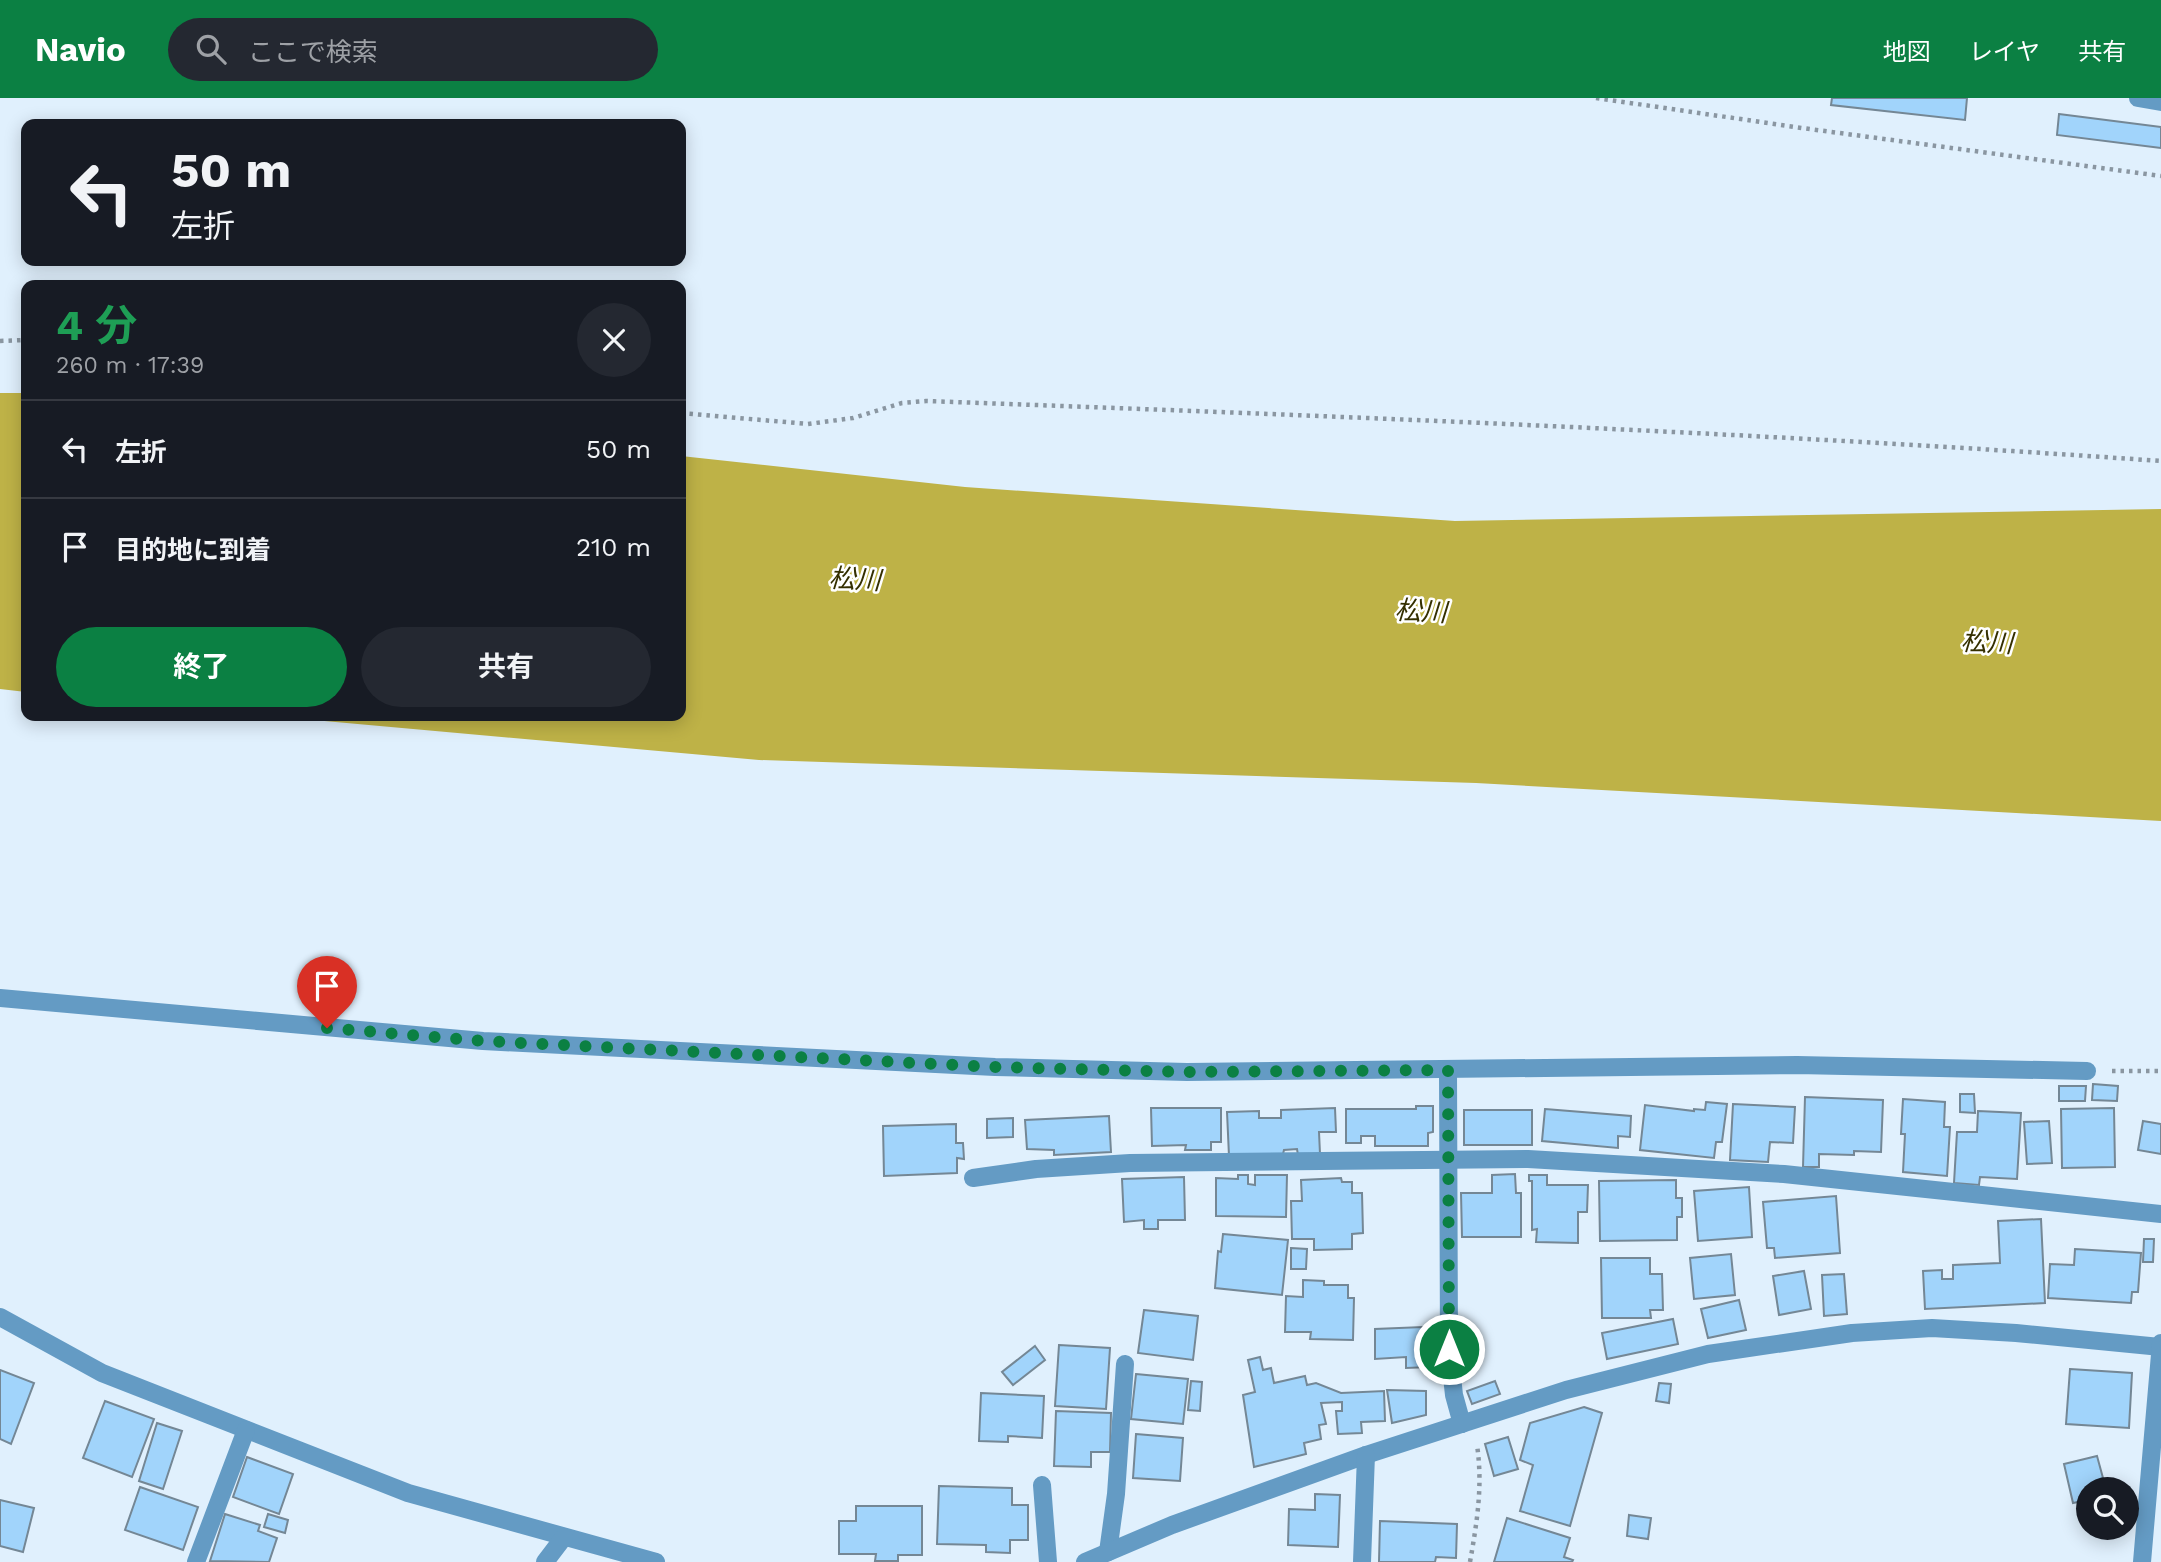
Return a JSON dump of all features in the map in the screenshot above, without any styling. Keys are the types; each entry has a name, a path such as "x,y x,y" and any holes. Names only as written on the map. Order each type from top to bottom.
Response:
{"street":[{"path":"2138,98 2161,102"},
{"path":"0,998 483,1041 995,1067 1187,1072 1797,1065 2087,1071"},
{"path":"1448,1070 1449,1349 1454,1395 1468,1423"},
{"path":"973,1178 1037,1169 1130,1163 1541,1160 1784,1174 2161,1214"},
{"path":"2,1322 102,1373 408,1493 656,1562"},
{"path":"1085,1562 1172,1525 1366,1455 1566,1390 1709,1354 1852,1333 1944,1328 2161,1346 2141,1562"},
{"path":"1108,1552 1116,1494 1125,1364"},
{"path":"195,1562 246,1430"},
{"path":"1362,1562 1366,1455"},
{"path":"1042,1485 1048,1562"},
{"path":"545,1562 564,1537"}],"path":[{"path":"1596,98 2161,176"},
{"path":"0,341 21,340"},
{"path":"686,413 808,424 853,418 902,403 926,401 1352,416 1928,444 2161,461"},
{"path":"2087,1071 2161,1071"},
{"path":"1468,1423 1481,1472 1479,1511 1470,1562"}],"water":[{"path":"0,393 21,393 21,691 0,689"},
{"name":"松川","path":"686,457 965,487 1455,521 2161,509 2161,821 1476,783 759,760 325,721 686,721"}],"building":[{"path":"1832,98 1967,98 1965,120 1831,105"},
{"path":"2059,114 2161,127 2161,148 2057,135"},
{"path":"2093,1084 2118,1086 2117,1101 2092,1100"},
{"path":"2059,1086 2086,1086 2085,1101 2059,1101"},
{"path":"1960,1094 1974,1094 1975,1113 1960,1112"},
{"path":"1805,1097 1883,1100 1881,1152 1854,1151 1854,1155 1819,1154 1819,1167 1803,1167"},
{"path":"1903,1099 1945,1102 1944,1127 1950,1127 1947,1176 1903,1172"},
{"path":"1706,1102 1727,1104 1722,1142 1716,1142 1714,1158 1640,1150 1645,1105 1694,1111 1705,1110"},
{"path":"1733,1104 1795,1107 1793,1143 1770,1142 1768,1162 1730,1160"},
{"path":"1416,1106 1433,1106 1433,1132 1428,1133 1428,1146 1375,1146 1375,1136 1361,1136 1361,1143 1346,1143 1346,1109 1416,1109"},
{"path":"1151,1108 1221,1108 1221,1142 1211,1142 1211,1150 1185,1150 1186,1145 1152,1146"},
{"path":"1335,1108 1336,1132 1319,1132 1320,1154 1298,1155 1297,1149 1284,1150 1283,1154 1229,1156 1227,1112 1259,1111 1259,1118 1281,1118 1281,1110"},
{"path":"2114,1108 2115,1167 2062,1168 2061,1109"},
{"path":"1545,1109 1631,1116 1630,1137 1618,1136 1618,1148 1542,1141"},
{"path":"1464,1110 1532,1110 1532,1145 1464,1145"},
{"path":"1978,1111 2021,1113 2017,1179 1980,1177 1979,1185 1954,1183 1957,1132 1977,1132"},
{"path":"1109,1116 1111,1152 1054,1155 1054,1150 1027,1149 1025,1120"},
{"path":"1013,1118 1013,1137 987,1138 987,1119"},
{"path":"2049,1121 2052,1163 2027,1164 2024,1122"},
{"path":"2143,1121 2161,1124 2161,1154 2138,1150"},
{"path":"956,1124 956,1143 963,1143 964,1159 957,1158 957,1173 884,1176 883,1126"},
{"path":"1515,1174 1516,1193 1521,1193 1521,1237 1462,1237 1461,1193 1492,1193 1492,1175"},
{"path":"1238,1175 1248,1175 1248,1184 1255,1185 1255,1175 1287,1175 1286,1217 1216,1216 1216,1178 1238,1179"},
{"path":"1529,1175 1547,1175 1547,1185 1588,1185 1587,1212 1578,1212 1578,1243 1536,1242 1537,1229 1532,1230 1532,1181 1529,1181"},
{"path":"1184,1177 1185,1220 1158,1220 1158,1229 1144,1229 1144,1220 1124,1222 1122,1179"},
{"path":"1341,1178 1342,1182 1352,1182 1352,1193 1362,1193 1363,1233 1352,1234 1352,1249 1314,1250 1314,1239 1292,1239 1291,1201 1302,1201 1301,1180"},
{"path":"1676,1180 1676,1198 1682,1198 1682,1217 1677,1217 1677,1240 1600,1241 1599,1181"},
{"path":"1749,1187 1752,1237 1698,1241 1694,1191"},
{"path":"1836,1196 1840,1253 1775,1258 1774,1248 1767,1248 1763,1202"},
{"path":"2041,1219 2045,1303 1925,1309 1923,1271 1942,1270 1942,1279 1953,1279 1953,1265 2000,1263 1998,1221"},
{"path":"1223,1234 1288,1240 1282,1295 1215,1288 1218,1251 1221,1252"},
{"path":"2144,1239 2154,1239 2153,1262 2143,1262"},
{"path":"1291,1248 1307,1249 1306,1269 1291,1269"},
{"path":"2075,1249 2141,1253 2138,1292 2132,1292 2131,1303 2048,1298 2050,1264 2074,1265"},
{"path":"1731,1254 1735,1295 1694,1299 1690,1258"},
{"path":"1601,1258 1650,1258 1650,1274 1662,1274 1663,1310 1650,1310 1651,1318 1602,1318"},
{"path":"1804,1271 1811,1309 1779,1315 1773,1276"},
{"path":"1844,1274 1847,1314 1824,1316 1822,1275"},
{"path":"1303,1280 1324,1281 1324,1285 1348,1285 1348,1298 1354,1298 1353,1340 1310,1339 1311,1332 1285,1332 1286,1296 1303,1297"},
{"path":"1739,1300 1746,1330 1708,1338 1701,1309"},
{"path":"1144,1310 1198,1316 1193,1360 1138,1353"},
{"path":"1673,1319 1678,1344 1607,1359 1602,1333"},
{"path":"1423,1327 1424,1340 1434,1339 1435,1358 1428,1358 1429,1367 1406,1368 1406,1357 1375,1359 1375,1329"},
{"path":"1059,1345 1110,1348 1106,1409 1055,1406"},
{"path":"1035,1346 1045,1360 1013,1385 1002,1372"},
{"path":"1260,1357 1263,1370 1271,1368 1274,1383 1305,1376 1307,1385 1316,1383 1341,1393 1384,1391 1385,1421 1361,1422 1362,1433 1338,1434 1336,1411 1342,1411 1342,1402 1321,1403 1326,1424 1319,1425 1321,1439 1304,1443 1306,1454 1254,1467 1243,1395 1255,1392 1248,1360"},
{"path":"2070,1369 2132,1373 2129,1428 2066,1424"},
{"path":"0,1370 34,1383 11,1444 0,1439"},
{"path":"1136,1374 1188,1379 1183,1424 1131,1419"},
{"path":"1191,1381 1202,1382 1200,1411 1188,1410"},
{"path":"1495,1381 1500,1394 1472,1404 1467,1391"},
{"path":"1659,1383 1671,1384 1669,1403 1656,1401"},
{"path":"1387,1390 1426,1391 1426,1415 1392,1423"},
{"path":"981,1393 1044,1396 1042,1438 1008,1436 1008,1442 979,1441"},
{"path":"105,1401 154,1419 132,1477 83,1458"},
{"path":"1584,1407 1602,1413 1570,1526 1520,1511 1533,1465 1520,1460 1530,1423"},
{"path":"1056,1411 1111,1413 1110,1452 1091,1452 1091,1467 1054,1466"},
{"path":"157,1423 182,1431 163,1489 139,1481"},
{"path":"1136,1434 1183,1438 1180,1481 1133,1478"},
{"path":"1508,1437 1518,1469 1494,1476 1485,1444"},
{"path":"2097,1456 2103,1477 2076,1477 2076,1502 2073,1503 2064,1464"},
{"path":"247,1457 293,1474 279,1514 233,1497"},
{"path":"939,1486 1012,1488 1012,1505 1028,1505 1028,1540 1010,1540 1010,1553 986,1552 986,1545 937,1544"},
{"path":"140,1487 198,1507 183,1550 125,1530"},
{"path":"1315,1494 1340,1495 1338,1547 1288,1545 1289,1509 1315,1510"},
{"path":"0,1500 34,1508 23,1552 0,1546"},
{"path":"856,1506 922,1506 922,1555 898,1555 898,1561 875,1561 876,1554 839,1554 839,1521 856,1521"},
{"path":"225,1514 260,1525 258,1531 277,1538 269,1562 210,1561"},
{"path":"268,1514 288,1520 285,1533 264,1527"},
{"path":"1629,1515 1651,1518 1648,1539 1627,1536"},
{"path":"1507,1518 1570,1538 1564,1557 1573,1560 1572,1562 1494,1562"},
{"path":"1380,1521 1457,1524 1456,1558 1436,1557 1435,1562 1379,1562"}],"route":[{"path":"327,1028 483,1041 995,1067 1187,1072 1448,1070 1449,1349"}]}
